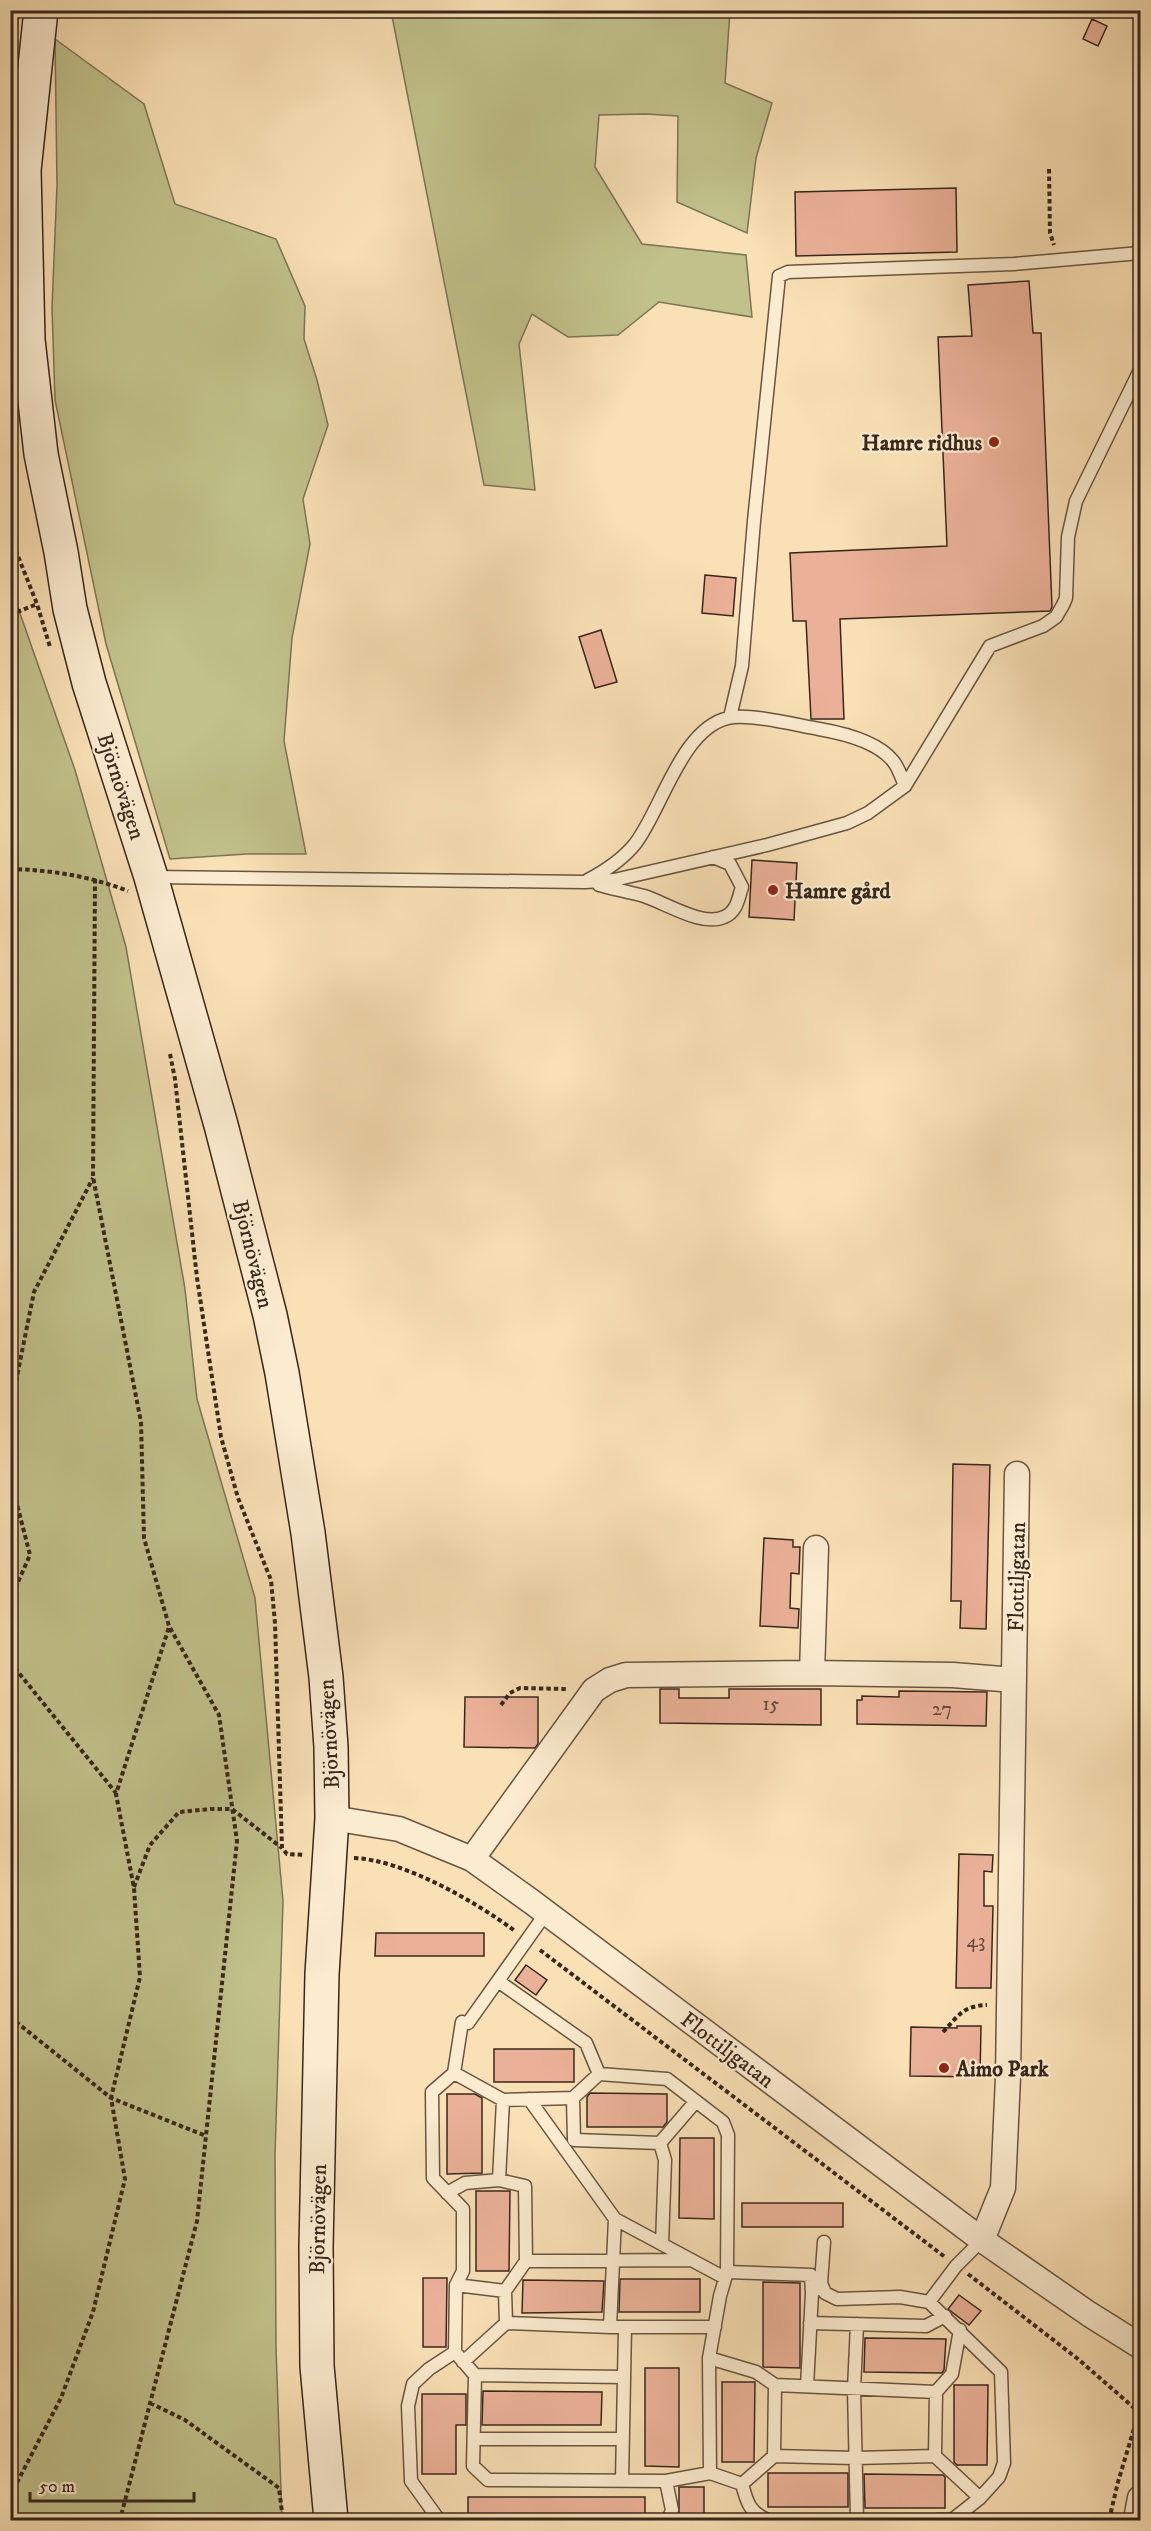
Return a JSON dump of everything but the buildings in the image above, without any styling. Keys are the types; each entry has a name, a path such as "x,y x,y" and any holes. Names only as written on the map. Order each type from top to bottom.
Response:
{"main road":[{"name":"Björnövägen","path":"41,10 24,170 28,340 41,454 70,609 90,683 137,883 221,1125 270,1315 282,1373 308,1533 326,1677 331,1747 332,1818 322,1974 316,2247 317,2366 331,2520"}],"street":[{"name":"Flottiljgatan","path":"982,2240 1003,2188 1009,2006 1017,1474"},
{"path":"812,1673 816,1548"},
{"path":"472,1859 594,1690 610,1680 626,1675 812,1673 953,1675 1014,1680"},
{"name":"Flottiljgatan","path":"332,1818 399,1829 472,1859 982,2240 1089,2314 1140,2346"},
{"path":"1136,2520 1140,2498"}],"lane":[{"path":"730,717 742,666 779,276 788,272 1014,264 1140,253"},
{"path":"137,883 585,882 614,880 847,823 868,813 905,786 990,646 1043,626 1056,617 1066,598 1068,537 1076,501 1140,370"},
{"path":"585,882 611,867 635,844 689,748 705,730 730,717 793,724 855,737 893,761 905,786"},
{"path":"585,882 646,897 693,916 714,920 736,909 742,886 730,864 713,857"},
{"path":"546,1913 465,2023 454,2073 432,2092 433,2178 463,2209 463,2271 456,2285 459,2357 475,2375 473,2466 488,2480 666,2481 710,2474 742,2484"},
{"path":"498,1981 586,2043 599,2074"},
{"path":"454,2073 503,2100 573,2098 599,2074 667,2079 723,2122 728,2135 726,2275 710,2358 710,2474"},
{"path":"573,2098 574,2140"},
{"path":"530,2099 615,2219 691,2260 726,2275 812,2276 807,2386"},
{"path":"499,2180 503,2100"},
{"path":"660,2144 696,2101"},
{"path":"564,2148 574,2140 660,2144"},
{"path":"660,2144 665,2160 662,2244"},
{"path":"447,2193 465,2183 499,2180 525,2186 526,2261 505,2291 507,2323"},
{"path":"610,2327 615,2219"},
{"name":"Flottiljgatan","path":"929,2302 956,2266 982,2240"},
{"path":"824,2242 821,2283 825,2293 837,2299 900,2296 929,2302 1001,2372 1004,2463 999,2477 980,2498 952,2520 938,2520"},
{"path":"526,2261 691,2260"},
{"path":"812,2293 821,2283"},
{"path":"456,2285 505,2291"},
{"path":"810,2323 926,2326 945,2316"},
{"path":"439,2520 411,2481 408,2406 413,2384 429,2369 459,2357 507,2323 610,2327 715,2327"},
{"path":"857,2324 854,2389 857,2520"},
{"path":"622,2481 626,2327"},
{"path":"935,2456 936,2392 952,2374 960,2330"},
{"path":"710,2358 756,2372 775,2385 936,2392"},
{"path":"475,2375 624,2377"},
{"path":"774,2457 775,2385"},
{"path":"474,2439 623,2439"},
{"path":"742,2484 774,2457 935,2456 980,2498"},
{"path":"666,2481 672,2510 668,2520"},
{"path":"742,2484 748,2506 759,2517 768,2520"}],"path":[{"path":"1049,169 1050,233 1059,260"},
{"path":"10,536 38,604 53,656"},
{"path":"10,615 38,604"},
{"path":"10,869 36,870 137,883"},
{"path":"95,879 93,1177 141,1422 144,1538 169,1626 219,1715 237,1841 197,2221 120,2520"},
{"path":"169,1048 176,1079 197,1278 221,1437 238,1498 271,1580 275,1623 282,1848"},
{"path":"10,1412 33,1292 93,1177"},
{"path":"10,1477 30,1555 10,1600"},
{"path":"116,1794 169,1626"},
{"path":"10,1662 116,1794 134,1888 140,1977 111,2098 125,2179 93,2312 61,2398 10,2496"},
{"path":"501,1705 510,1693 520,1688 594,1690"},
{"path":"134,1888 150,1845 179,1812 232,1809 287,1854 368,1858 409,1873 473,1903 527,1940 956,2266 1078,2360 1140,2413 1118,2482 1109,2520"},
{"path":"943,2032 962,2011 972,2006 1009,2006"},
{"path":"10,2017 111,2098 206,2136"},
{"path":"150,2403 185,2420 279,2488 283,2520"}],"green space":[{"path":"10,11 19,11 11,108"},
{"path":"391,11 730,11 725,83 772,103 756,158 747,233 677,202 678,116 599,115 595,167 642,244 746,255 752,317 659,302 618,335 568,337 532,314 519,344 535,490 484,485"},
{"path":"55,39 144,104 175,204 276,239 305,306 304,339 328,425 303,499 310,544 292,638 284,741 306,854 247,854 170,859 106,644 55,400 52,308 57,185"},
{"path":"10,585 75,770 126,947 185,1289 197,1399 255,1598 283,1901 275,2155 276,2348 282,2520 11,2520"}],"place":[{"name":"Hamre ridhus","path":"994,442"},
{"name":"Hamre gård","path":"773,890"},
{"name":"Aimo Park","path":"944,2068"}]}
